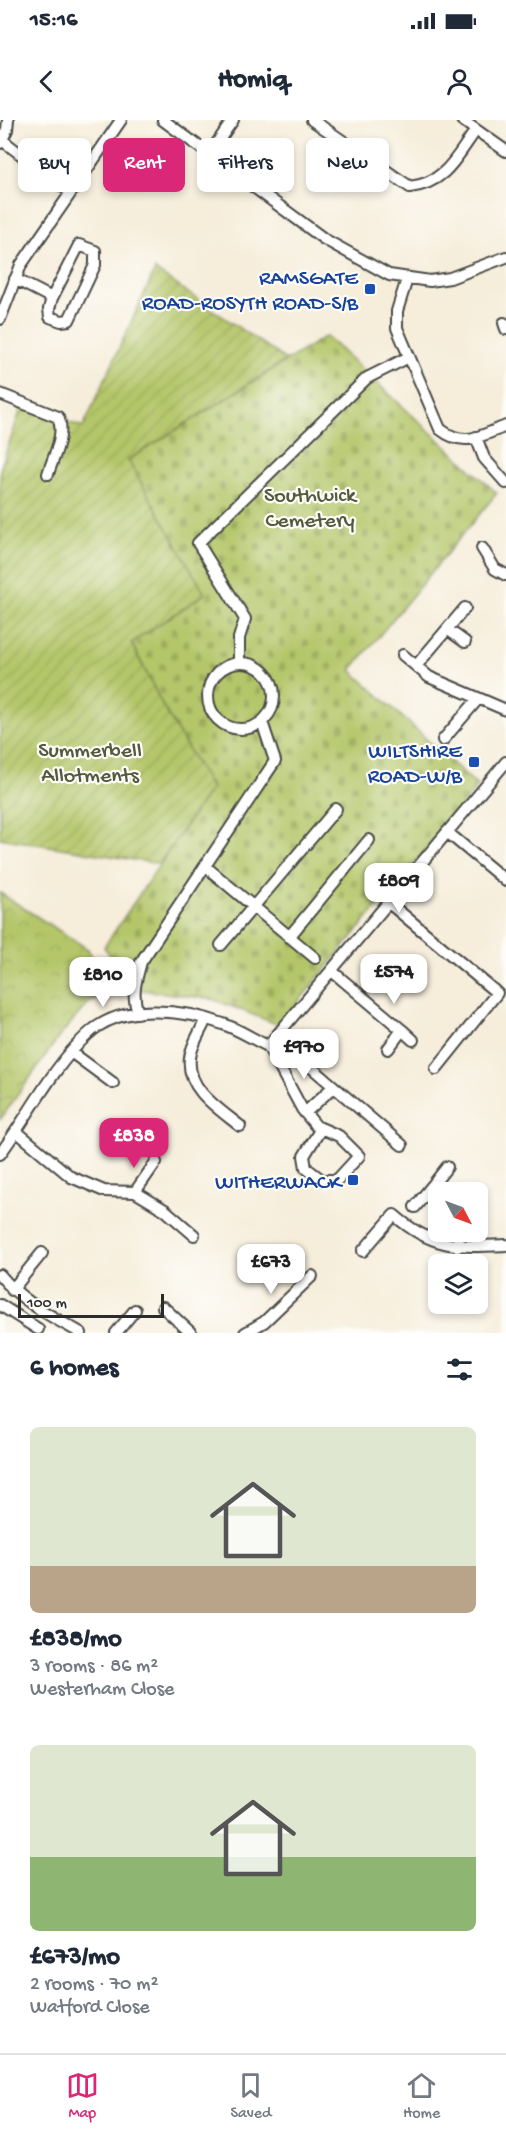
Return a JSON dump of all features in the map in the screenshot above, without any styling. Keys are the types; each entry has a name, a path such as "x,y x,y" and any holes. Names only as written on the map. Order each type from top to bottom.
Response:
{"street":[{"path":"8,120 1,142 18,154"},
{"path":"91,162 121,120"},
{"path":"163,120 197,144"},
{"path":"220,138 232,120"},
{"path":"312,120 410,187 435,181 446,171 476,130"},
{"path":"462,120 506,151"},
{"path":"0,319 21,265 70,192"},
{"path":"262,192 324,239 364,263 407,279 430,281 450,278 506,257"},
{"path":"79,245 95,251 95,265 69,320 61,321 50,317 49,309 52,298 79,245"},
{"path":"15,279 52,298"},
{"path":"407,279 397,310 397,328 440,429 462,440 506,426"},
{"path":"239,663 239,638 245,619 198,543 367,378 409,357"},
{"path":"0,394 58,417 62,424 61,433 48,474"},
{"path":"476,437 484,458 506,483"},
{"path":"482,548 495,569 506,575"},
{"path":"416,666 465,608"},
{"path":"447,629 465,642"},
{"path":"403,655 429,677 506,710"},
{"path":"239,663 259,668 272,684 273,705 262,722 241,729 230,727 213,713 208,691 219,672 239,663"},
{"path":"443,740 478,699"},
{"path":"138,1013 133,1000 141,962 275,761 262,722"},
{"path":"268,1046 333,972 506,762"},
{"path":"221,945 336,809"},
{"path":"447,832 506,881"},
{"path":"289,937 369,840"},
{"path":"205,866 315,958"},
{"path":"389,903 502,996 436,1070"},
{"path":"333,972 413,1040"},
{"path":"0,1154 71,1052 89,1033 111,1019 138,1013 182,1013 206,1019 224,1024 268,1046 305,1113 320,1131 339,1136 359,1156 337,1180 322,1180 306,1168 304,1156 320,1131"},
{"path":"206,1019 190,1056 190,1074 207,1100 240,1126"},
{"path":"387,1049 402,1030"},
{"path":"71,1052 114,1083"},
{"path":"304,1061 402,1145"},
{"path":"305,1113 333,1087"},
{"path":"16,1131 72,1177 104,1191 135,1192 165,1210 194,1235"},
{"path":"135,1192 156,1162"},
{"path":"440,1182 447,1167"},
{"path":"415,1207 428,1196"},
{"path":"363,1251 394,1215 421,1236 439,1244 458,1247 506,1245"},
{"path":"458,1242 458,1247"},
{"path":"12,1290 42,1252"},
{"path":"245,1333 264,1322 312,1276"},
{"path":"1,1279 36,1308 81,1333"},
{"path":"0,1305 38,1329"},
{"path":"163,1307 191,1333"},
{"path":"116,1333 135,1310"}],"green space":[{"name":"Summerbell Allotments","path":"155,270 286,360 128,460 205,594 131,643 165,710 211,788 159,864 0,838 0,470 22,406 83,427"},
{"name":"Southwick Cemetery","path":"326,336 497,493 351,670 478,786 279,1025 212,999 134,989 104,947 211,788 165,710 131,642 204,593 128,460"},
{"path":"0,893 88,949 101,974 114,989 90,1001 59,1037 0,1120"}],"place":[{"name":"RAMSGATE ROAD-ROSYTH ROAD-S/B","path":"370,289"},
{"name":"WILTSHIRE ROAD-W/B","path":"474,762"},
{"name":"WITHERWACK","path":"353,1180"}]}
